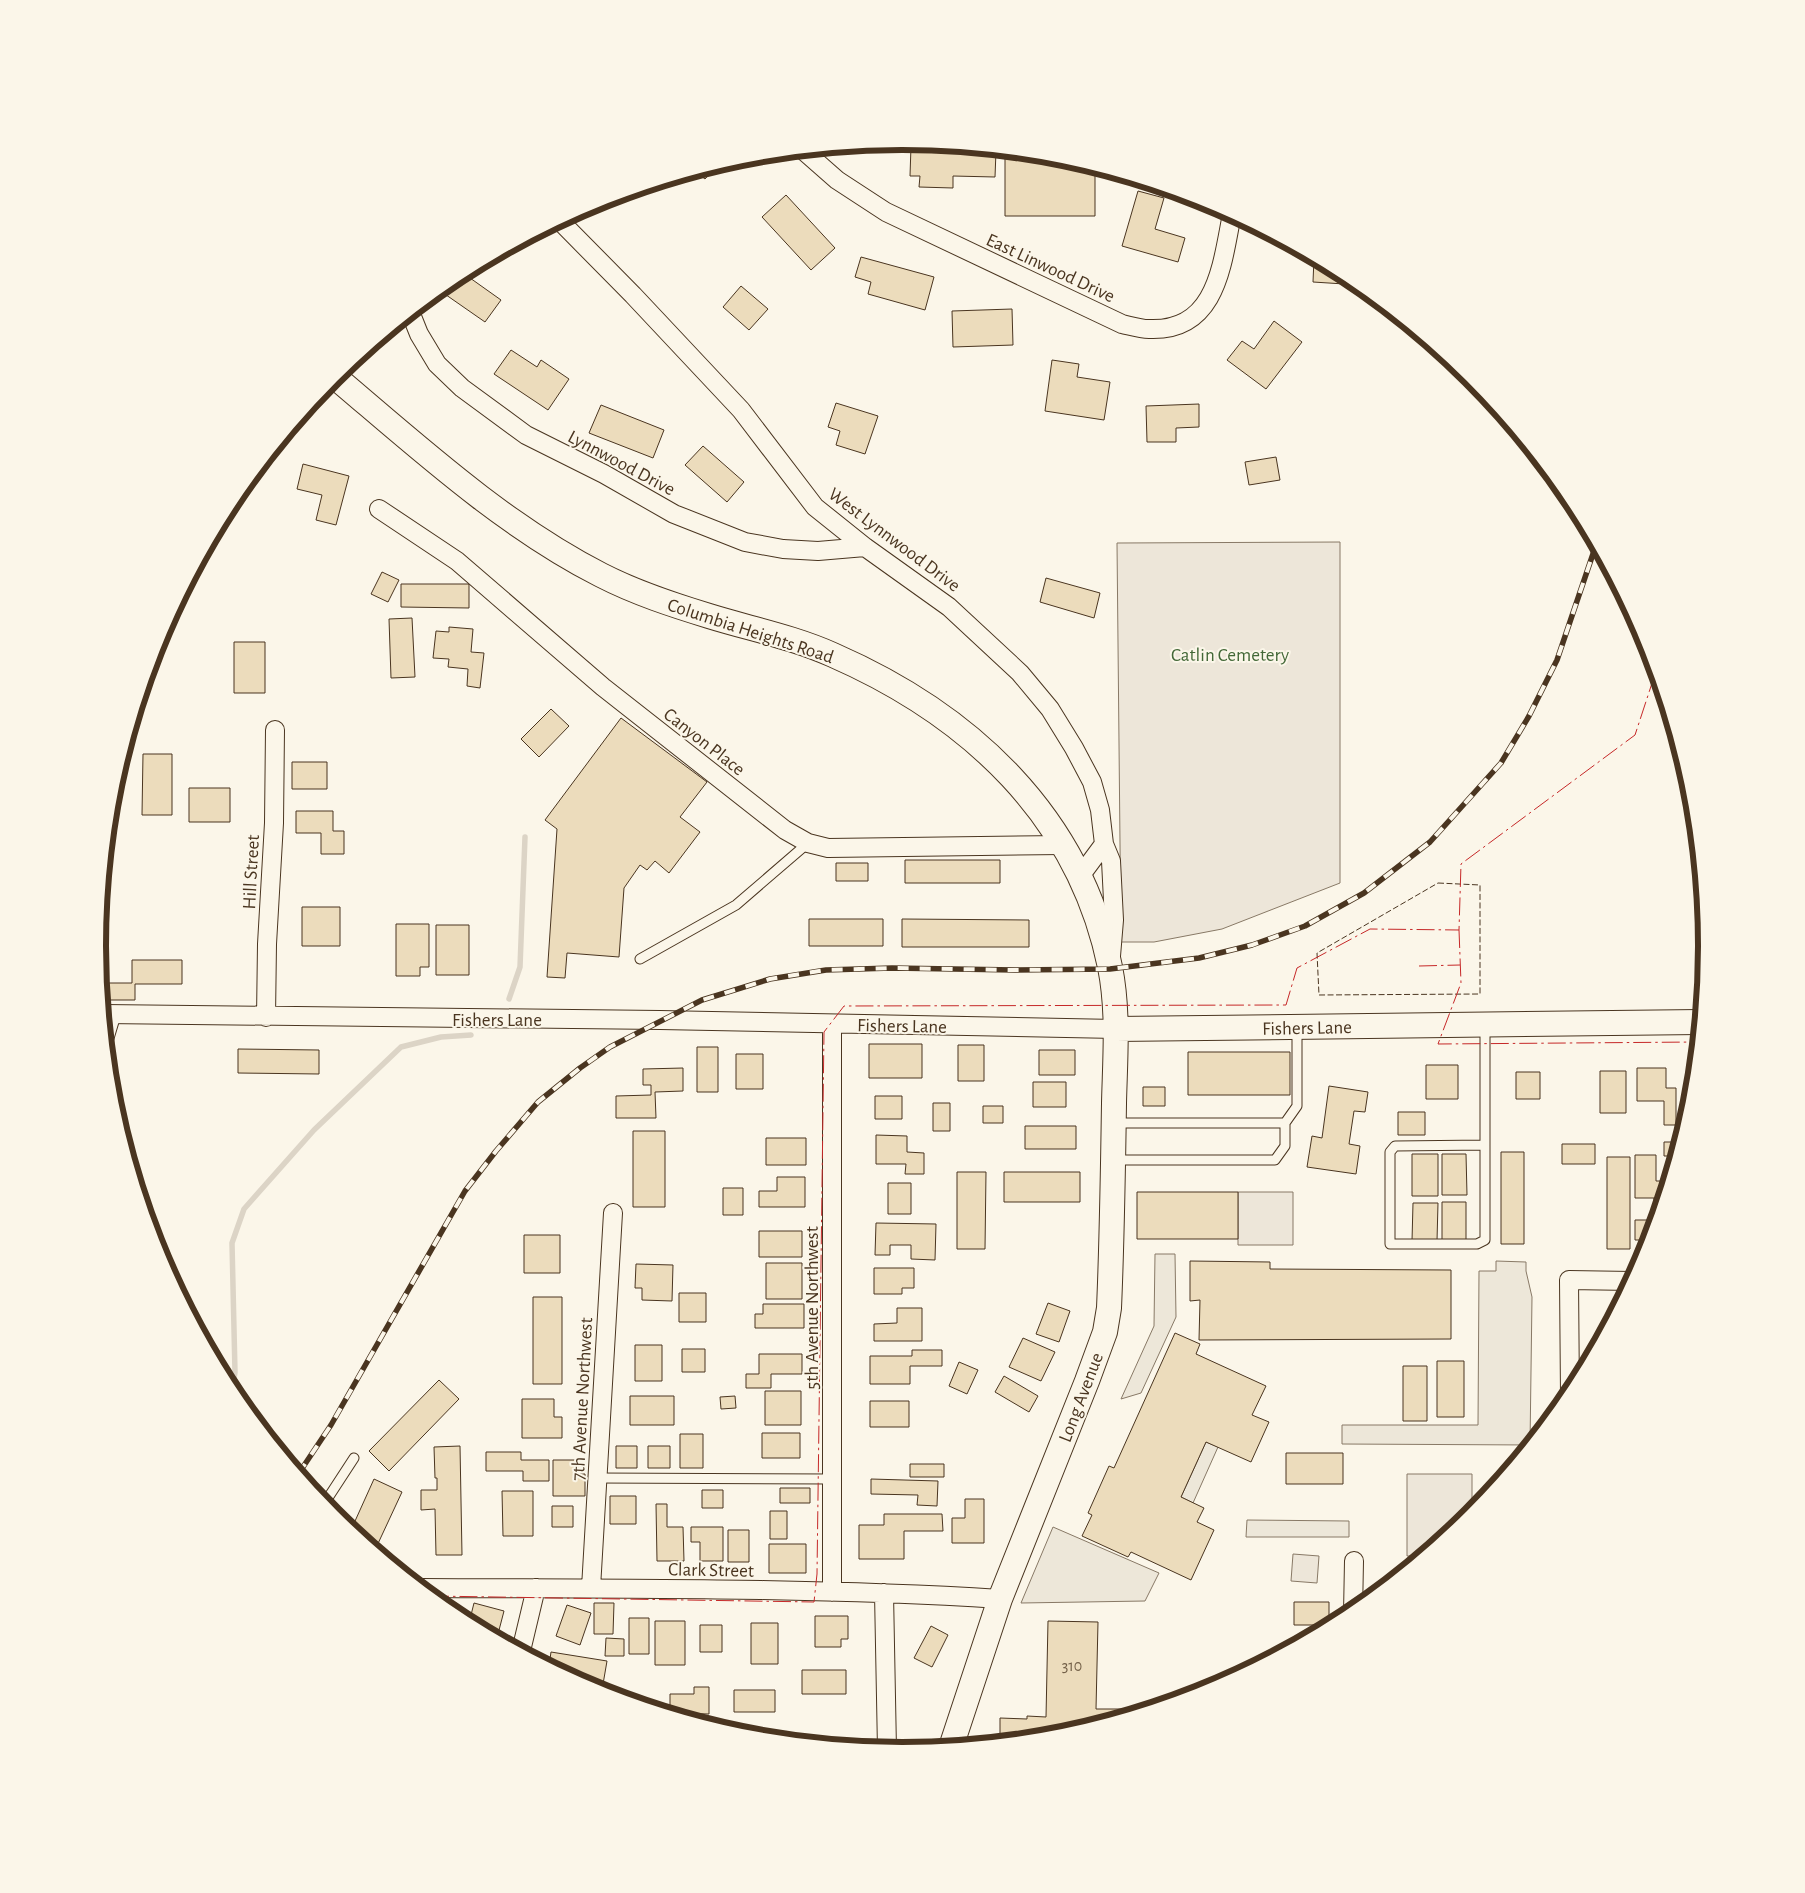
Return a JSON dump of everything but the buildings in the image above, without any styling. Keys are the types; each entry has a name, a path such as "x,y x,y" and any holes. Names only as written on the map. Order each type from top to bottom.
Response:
{"street":[{"name":"East Linwood Drive","path":"810,156 837,180 886,212 1122,324 1149,329 1176,327 1191,318 1204,306 1215,289 1230,221"},
{"name":"West Lynnwood Drive","path":"565,226 741,410 815,506 865,547 949,607 1020,673 1050,710 1074,748 1092,782 1100,810 1104,844 1111,861 1114,920 1110,969"},
{"name":"Lynnwood Drive","path":"413,319 419,334 437,364 462,388 526,434 604,474 674,514 745,542 783,549 818,551 865,547"},
{"name":"Columbia Heights Road","path":"341,381 488,503 545,542 601,575 656,599 830,653 914,696 957,726 994,757 1030,796 1063,844 1081,875 1098,924 1110,969 1116,1029"},
{"name":"Canyon Place","path":"379,509 457,561 603,687 785,830 808,843 828,848 1063,844"},
{"name":"Hill Street","path":"266,1017 267,944 274,823 275,730"},
{"path":"1081,875 1104,844"},
{"name":"Fishers Lane","path":"110,1014 640,1020 1116,1029 1695,1022"},
{"name":"5th Avenue Northwest","path":"832,1024 832,1592"},
{"name":"Long Avenue","path":"953,1741 1000,1598 1105,1332 1109,1308 1116,1029"},
{"name":"7th Avenue Northwest","path":"591,1588 613,1213"},
{"path":"1570,1381 1569,1280 1625,1281"},
{"path":"1354,1561 1354,1602"},
{"name":"Clark Street","path":"432,1588 884,1592 1000,1598"},
{"path":"522,1646 536,1588"},
{"path":"884,1592 887,1742"}],"lane":[{"path":"640,959 736,906 808,843"},
{"path":"1485,1025 1485,1145 1485,1240 1477,1244 1390,1244 1390,1152 1395,1146 1485,1145"},
{"path":"1113,1160 1276,1160 1285,1146 1285,1123 1296,1106 1296,1027"},
{"path":"1114,1123 1285,1123"},
{"path":"328,1498 354,1458"},
{"path":"597,1478 832,1479"}],"green space":[{"name":"Catlin Cemetery","path":"1340,542 1340,883 1222,929 1154,942 1121,942 1117,543"},
{"path":"1238,1192 1293,1192 1293,1245 1238,1245"},
{"path":"1407,1474 1472,1474 1472,1503 1428,1545 1414,1556 1407,1556"},
{"path":"1293,1554 1319,1556 1317,1583 1291,1581"}],"shaded area":[{"path":"1155,1254 1175,1254 1176,1317 1141,1393 1121,1399 1154,1326"},
{"path":"1496,1261 1526,1262 1526,1271 1532,1297 1530,1436 1523,1445 1342,1444 1342,1425 1478,1425 1479,1271 1496,1271"},
{"path":"1206,1442 1218,1447 1193,1503 1181,1497"},
{"path":"1247,1520 1349,1521 1349,1537 1246,1537"},
{"path":"1053,1527 1159,1573 1145,1601 1021,1603"}],"waterway":[{"path":"509,999 520,967 525,837"},
{"path":"234,1379 232,1243 244,1209 314,1130 401,1047 441,1037 471,1035"}],"railway":[{"path":"302,1469 331,1425 465,1191 538,1102 580,1068 610,1047 702,1000 770,979 826,970 892,968 1110,969 1199,958 1252,945 1305,926 1364,893 1430,842 1501,763 1529,716 1557,660 1594,551"}],"fence":[{"path":"1438,883 1480,885 1480,994 1319,995 1317,953 1438,883"}],"power":[{"path":"443,1596 814,1602 817,1574 824,1032 844,1006 1286,1005 1297,968 1370,929 1459,930 1461,864 1635,735 1653,682"},
{"path":"1459,930 1461,983 1438,1044 1693,1042"},
{"path":"1419,966 1460,965"}]}
